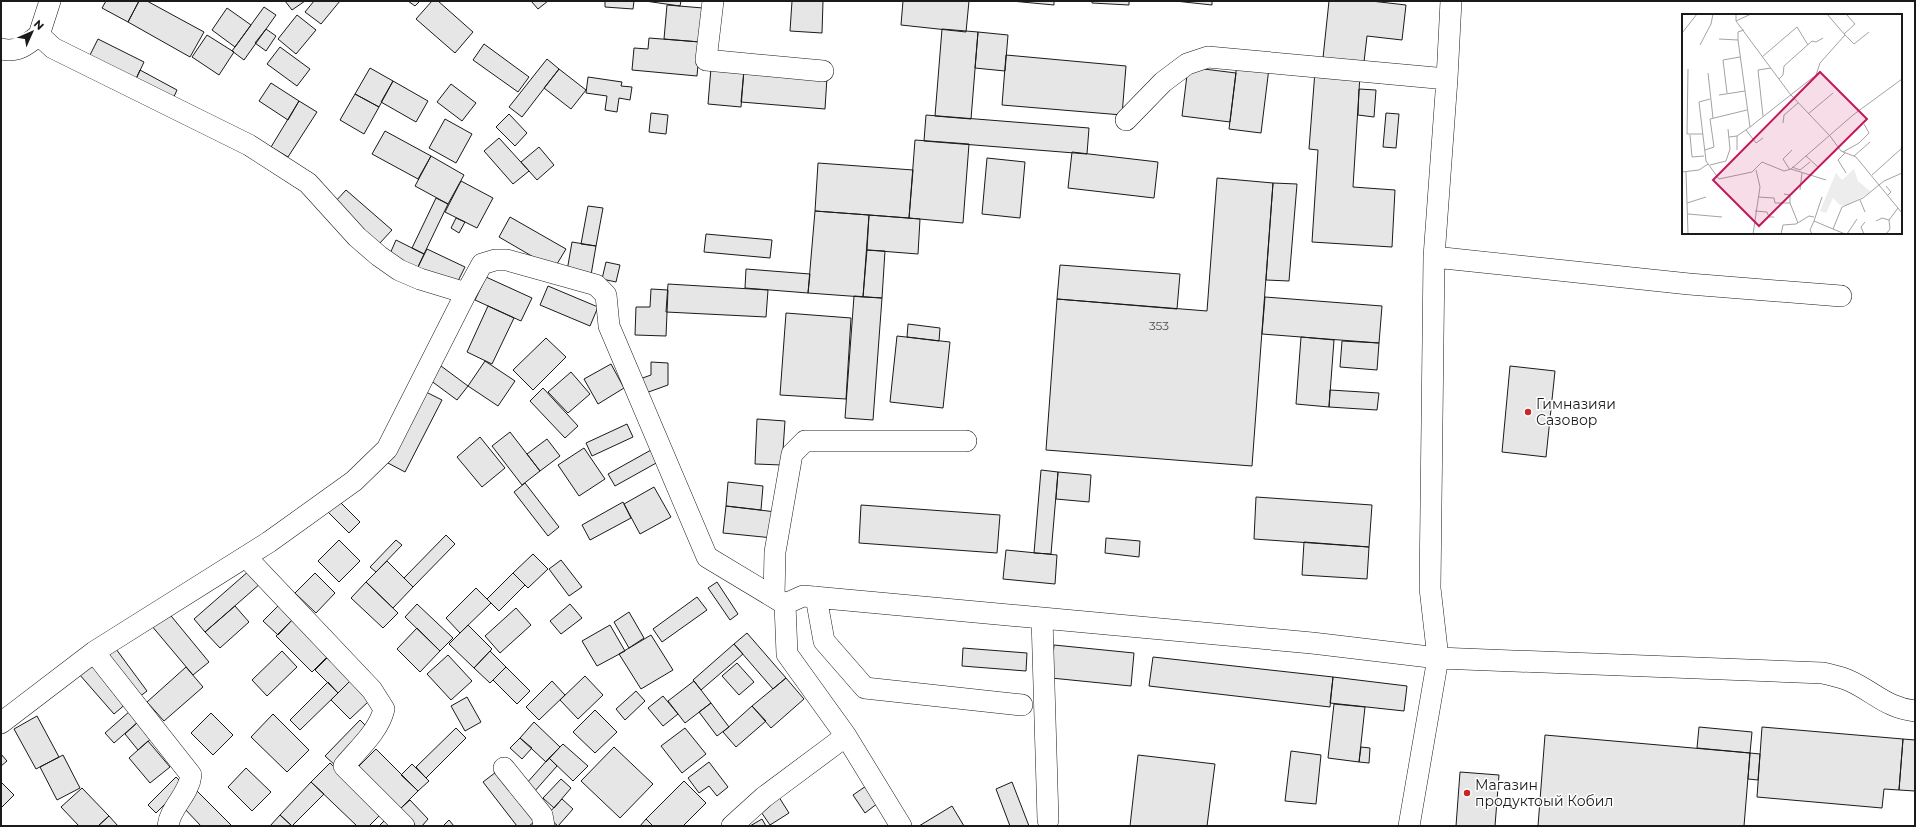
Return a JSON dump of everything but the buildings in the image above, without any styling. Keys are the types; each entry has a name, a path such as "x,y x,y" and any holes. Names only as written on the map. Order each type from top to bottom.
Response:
{"street":[{"path":"1,49 10,51 23,47 39,35 50,1"},
{"path":"713,1 706,60 823,71"},
{"path":"1409,826 1438,658 1430,588 1434,257 1451,1"},
{"path":"39,35 53,48 64,54 249,144 269,156 308,183 357,236 379,256 399,270 420,279 466,293"},
{"path":"1126,120 1163,82 1187,64 1208,57 1447,79"},
{"path":"1434,257 1689,284 1841,296"},
{"path":"1,723 94,652 269,542 354,481 387,449 482,264 495,260 507,260 596,285 606,295 609,326 707,557 780,600 803,596 816,597 1312,643 1438,658 1823,673 1850,681 1877,698 1901,710 1915,711"},
{"path":"901,826 846,736 787,654 775,552 792,454 805,441 966,442"},
{"path":"246,557 372,690 384,709 382,718 375,729 344,766 404,826"},
{"path":"816,597 824,641 865,688 1022,705"},
{"path":"1042,618 1048,820"},
{"path":"94,652 191,775 190,785 169,819 168,826"},
{"path":"732,826 764,797 846,736"},
{"path":"504,768 542,815 544,826"}],"place":[{"name":"Гимназияи Сазовор","path":"1528,412"},
{"name":"Магазин продуктоый Кобил","path":"1467,793"}]}
